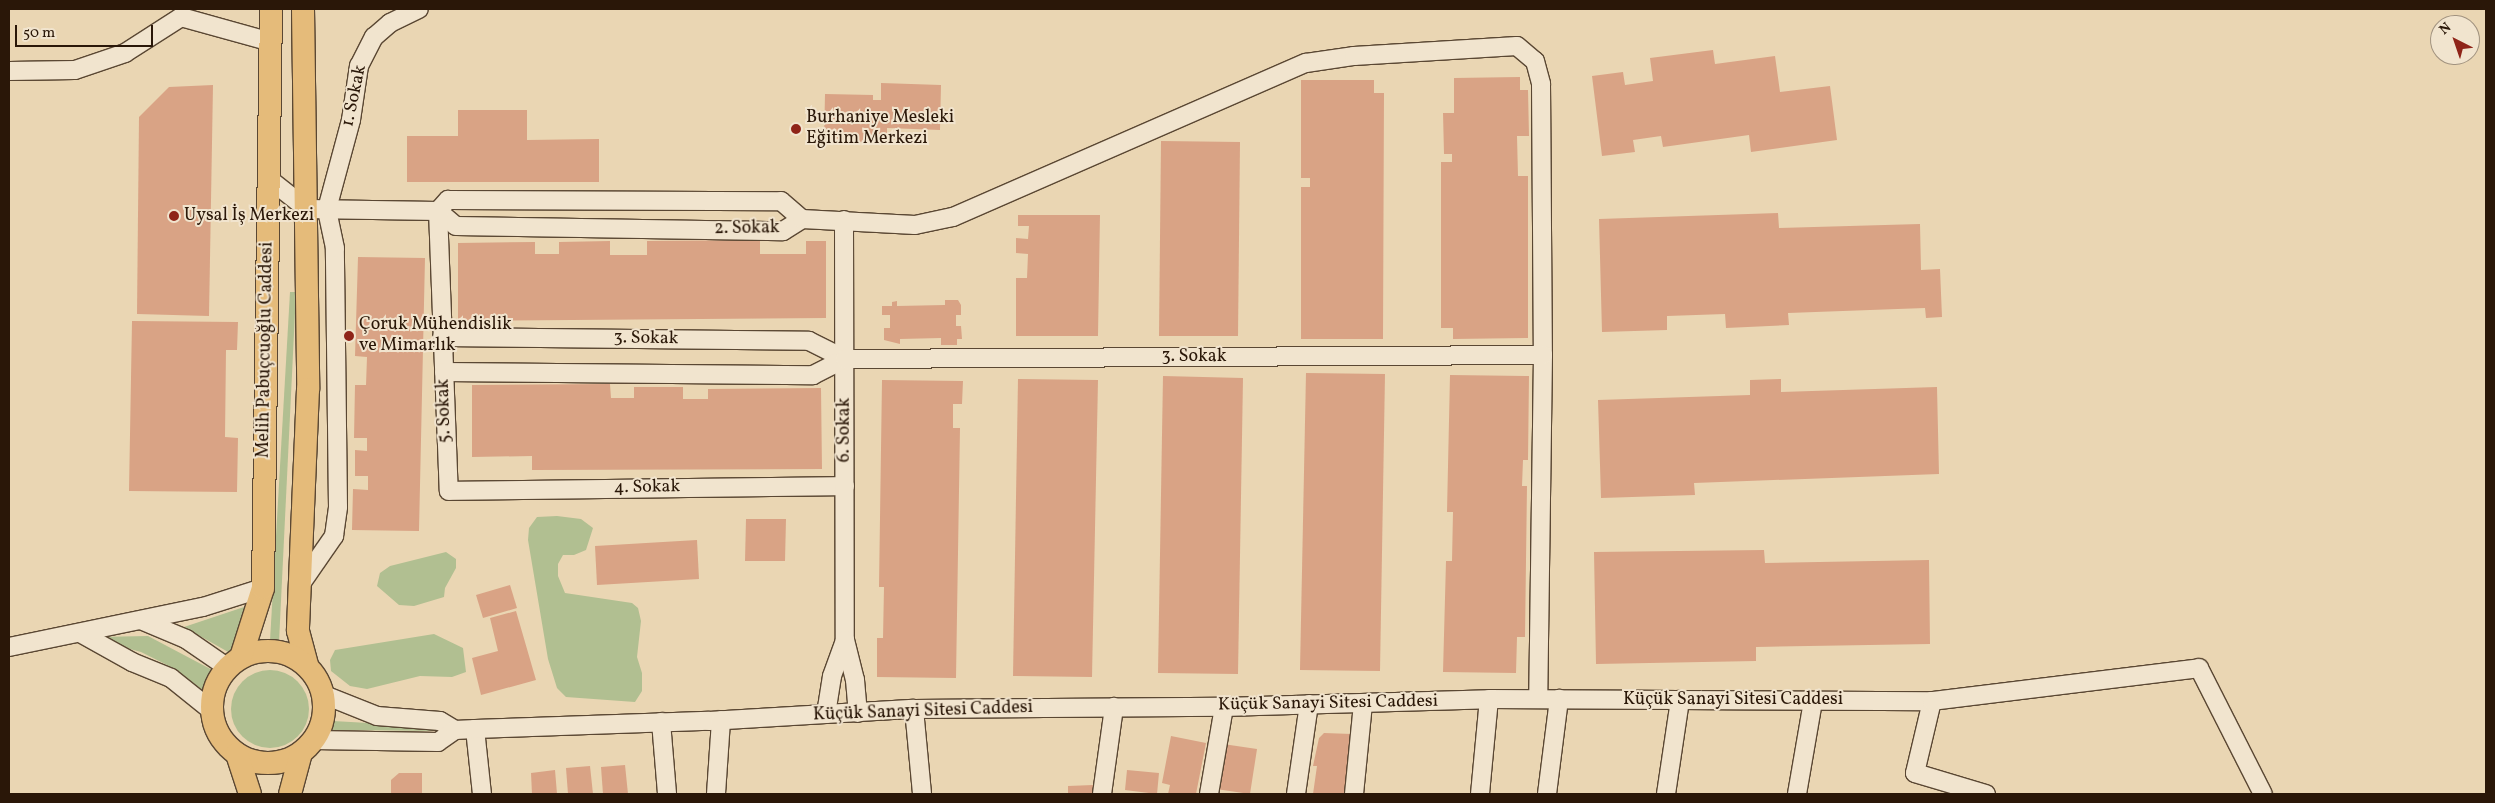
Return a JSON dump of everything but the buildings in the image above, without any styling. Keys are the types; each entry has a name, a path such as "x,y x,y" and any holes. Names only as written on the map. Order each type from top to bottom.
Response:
{"main road":[{"name":"Melih Pabuçcuoğlu Caddesi","path":"234,663 263,588 271,9"},
{"path":"290,794 307,747 322,724 322,694 307,665 298,631 317,209 303,9"},
{"path":"250,794 237,754 220,736 211,710 218,682 234,663 261,651 280,652 307,665"},
{"path":"237,754 265,764 284,762 307,747"}],"street":[{"name":"1. Sokak","path":"317,209 351,120 359,66 374,37 390,24 419,9"},
{"path":"9,71 75,70 125,53 181,17 271,42"},
{"path":"802,219 915,225 953,217 1306,62 1354,56 1517,46 1535,61 1541,84 1543,355 1538,699"},
{"path":"269,179 317,209 438,212"},
{"name":"2. Sokak","path":"448,200 781,201 802,219 782,231 456,226 438,212 448,200"},
{"path":"300,584 334,536 338,507 336,263 317,209"},
{"name":"5. Sokak","path":"438,212 448,491"},
{"name":"6. Sokak","path":"844,220 845,640"},
{"name":"3. Sokak","path":"442,337 809,341 845,359 1543,355"},
{"name":"3. Sokak","path":"444,372 814,375 845,359"},
{"name":"4. Sokak","path":"448,491 845,486"},
{"path":"9,647 142,621 263,588"},
{"path":"142,621 186,639 234,663"},
{"path":"80,633 132,662 171,678 211,710"},
{"path":"845,640 855,680 858,714"},
{"path":"826,714 832,676 845,640"},
{"name":"Küçük Sanayi Sitesi Caddesi","path":"307,747 438,742 455,730 858,714 914,709 1224,707 1490,699 1932,701 2199,668 2263,794"},
{"name":"Küçük Sanayi Sitesi Caddesi","path":"322,694 376,716 440,721 455,730"},
{"path":"1480,794 1490,699"},
{"path":"1547,794 1559,699"},
{"path":"1666,794 1680,700"},
{"path":"1797,794 1813,700"},
{"path":"1932,701 1915,773 1986,794"},
{"path":"1296,794 1309,704"},
{"path":"1354,794 1363,704"},
{"path":"1102,794 1114,707"},
{"path":"1209,794 1224,707"},
{"path":"914,709 922,794"},
{"path":"716,794 721,720"},
{"path":"661,722 668,794"},
{"path":"475,729 482,794"}],"green space":[{"path":"290,292 296,292 279,642 270,641"},
{"path":"557,516 581,519 593,528 586,550 574,555 563,555 558,564 558,576 565,593 632,603 638,608 641,621 637,657 642,673 642,691 635,702 566,697 557,688 548,659 528,540 529,528 537,517"},
{"path":"446,552 456,559 456,568 445,588 444,597 414,606 399,605 377,586 380,573 390,566"},
{"path":"247,606 230,653 184,627"},
{"path":"434,634 463,648 466,672 452,677 420,676 367,689 350,686 331,671 330,660 335,650"},
{"path":"148,636 218,673 206,693 177,670 141,652 97,640 97,637"},
{"path":"270,670 285,673 302,687 306,694 309,709 306,724 292,741 285,745 270,748 255,745 238,731 234,724 231,709 234,694 248,677 255,673"},
{"path":"333,721 439,727 440,731 333,730"}],"place":[{"name":"Burhaniye Mesleki Eğitim Merkezi","path":"796,129"},
{"name":"Uysal İş Merkezi","path":"174,216"},
{"name":"Çoruk Mühendislik ve Mimarlık","path":"349,336"}]}
